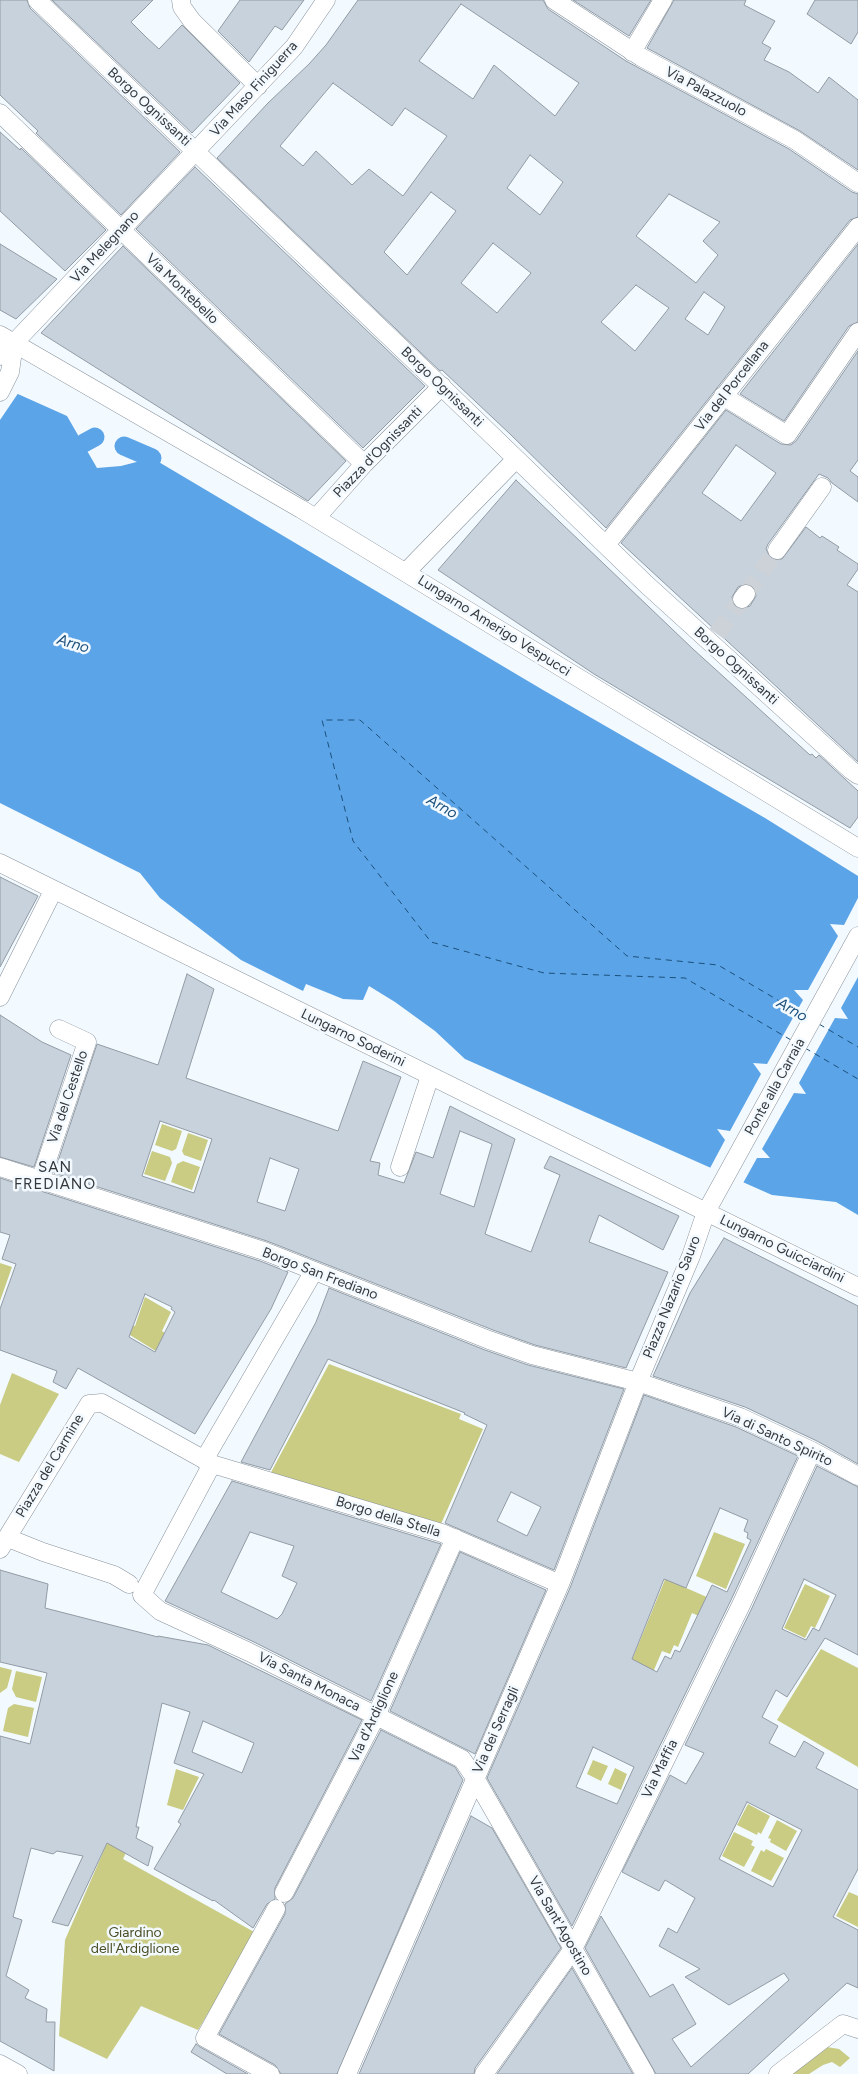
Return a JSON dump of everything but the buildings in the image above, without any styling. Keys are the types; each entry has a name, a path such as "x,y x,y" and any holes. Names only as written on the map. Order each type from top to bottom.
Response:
{"street":[{"name":"Borgo Ognissanti","path":"37,0 606,545 714,638 854,772"},
{"path":"180,0 182,8 192,21 258,86"},
{"name":"Via Maso Finiguerra","path":"196,152 294,47 326,0"},
{"path":"632,52 663,0"},
{"name":"Via Palazzuolo","path":"556,1 632,52 795,140 858,183"},
{"name":"Via Montebello","path":"0,113 364,464"},
{"name":"Via Melegnano","path":"0,356 7,339 122,230 196,152"},
{"name":"Via del Porcellana","path":"606,545 858,226"},
{"path":"723,396 787,435 858,332"},
{"path":"4,386 7,339"},
{"name":"Lungarno Amerigo Vespucci","path":"7,339 46,349 96,378 127,408 406,572 858,848"},
{"name":"Piazza d'Ognissanti","path":"316,518 364,464 442,386"},
{"path":"406,572 516,459"},
{"path":"776,550 822,487"},
{"name":"Lungarno Soderini","path":"0,863 53,891 706,1212"},
{"path":"0,997 53,891"},
{"name":"Ponte alla Carraia","path":"706,1212 858,936"},
{"name":"Via del Cestello","path":"40,1181 87,1042 59,1029"},
{"path":"400,1167 430,1076"},
{"name":"Borgo San Frediano","path":"0,1167 236,1242 532,1355 638,1382"},
{"name":"Lungarno Guicciardini","path":"706,1212 858,1287"},
{"name":"Piazza Nazario Sauro","path":"638,1382 691,1256 706,1212"},
{"path":"208,1462 314,1271"},
{"name":"Via di Santo Spirito","path":"638,1382 740,1417 812,1451 858,1476"},
{"name":"Via dei Serragli","path":"347,2074 560,1584 638,1382"},
{"name":"Piazza del Carmine","path":"129,1584 114,1575 42,1552 4,1544 89,1404 102,1403 208,1462"},
{"name":"Via Maffia","path":"484,2074 573,1948 741,1605 812,1451"},
{"name":"Borgo della Stella","path":"208,1462 455,1538 560,1584"},
{"name":"Via Santa Monaca","path":"208,1462 142,1595 161,1612 249,1652 462,1759 475,1778"},
{"name":"Via d'Ardiglione","path":"284,1893 376,1716 455,1538"},
{"name":"Via Sant'Agostino","path":"475,1778 645,2074"},
{"path":"270,2074 205,2038 276,1909"},
{"path":"778,2074 843,2024 858,2029"},
{"path":"0,2064 18,2074"}],"green space":[{"path":"162,1124 182,1131 176,1149 172,1151 155,1145"},
{"path":"188,1133 208,1140 201,1161 184,1155 182,1151"},
{"path":"152,1151 170,1157 172,1163 165,1181 144,1174"},
{"path":"183,1161 200,1167 192,1190 171,1182 177,1164"},
{"path":"0,1263 12,1267 0,1301"},
{"path":"145,1297 171,1312 162,1331 169,1336 159,1353 125,1332 128,1325 135,1326"},
{"path":"329,1364 461,1414 459,1419 483,1429 441,1524 269,1476"},
{"path":"12,1373 59,1394 19,1462 0,1454 0,1405"},
{"path":"714,1532 745,1544 726,1589 696,1576"},
{"path":"671,1565 684,1587 709,1598 701,1617 692,1613 678,1647 674,1645 670,1654 662,1651 651,1677 632,1660"},
{"path":"805,1584 830,1596 815,1628 811,1626 805,1638 784,1628"},
{"path":"821,1649 858,1668 858,1767 777,1720"},
{"path":"0,1667 12,1670 7,1688 0,1693"},
{"path":"16,1671 42,1677 36,1702 16,1697 12,1689"},
{"path":"14,1704 34,1708 28,1737 3,1731 8,1708"},
{"path":"593,1760 608,1766 601,1781 587,1774"},
{"path":"615,1768 627,1774 621,1790 608,1784"},
{"path":"176,1769 199,1777 183,1810 167,1805"},
{"path":"748,1804 770,1816 761,1834 758,1832 757,1835 737,1825"},
{"path":"777,1820 797,1831 786,1851 770,1842 771,1839 768,1838"},
{"path":"734,1832 753,1841 751,1845 755,1847 744,1867 722,1856"},
{"name":"Giardino dell'Ardiglione","path":"111,1834 131,1842 123,1859 256,1933 198,2030 141,2006 107,2059 59,2036 65,1940"},
{"path":"766,1849 784,1858 771,1881 751,1871 761,1850 764,1852"},
{"path":"849,1892 858,1896 858,1927 836,1916"},
{"path":"827,2047 839,2049 850,2058 840,2067 832,2062 823,2065 809,2074 785,2074"}],"water":[{"name":"Arno","path":"0,386 67,416 97,468 121,466 152,458 543,690 765,818 858,876 858,1215 836,1202 772,1195 465,1059 435,1031 369,986 363,1000 343,999 306,984 303,991 241,960 160,898 140,873 0,803"}],"pier":[{"path":"0,384 19,392 0,420"},
{"path":"858,898 858,977 841,1008 848,1019 835,1018 799,1083 806,1094 794,1093 762,1149 770,1158 757,1158 742,1185 709,1170 725,1140 717,1129 730,1131 761,1074 753,1063 767,1064 803,1000 794,990 808,990 838,936 830,924 844,925"}],"waterway":[{"path":"84,443 95,437"},
{"path":"124,446 152,458"}],"ferry route":[{"path":"791,1040 685,978 544,973 431,942 353,841 322,720 360,720 627,956 718,965 805,1016"},
{"path":"819,1024 858,1047"},
{"path":"805,1048 858,1079"}],"tunnel":[{"path":"746,594 777,550"},
{"path":"717,634 742,599"}],"district":[{"name":"SAN FREDIANO","path":"55,1176"}]}
